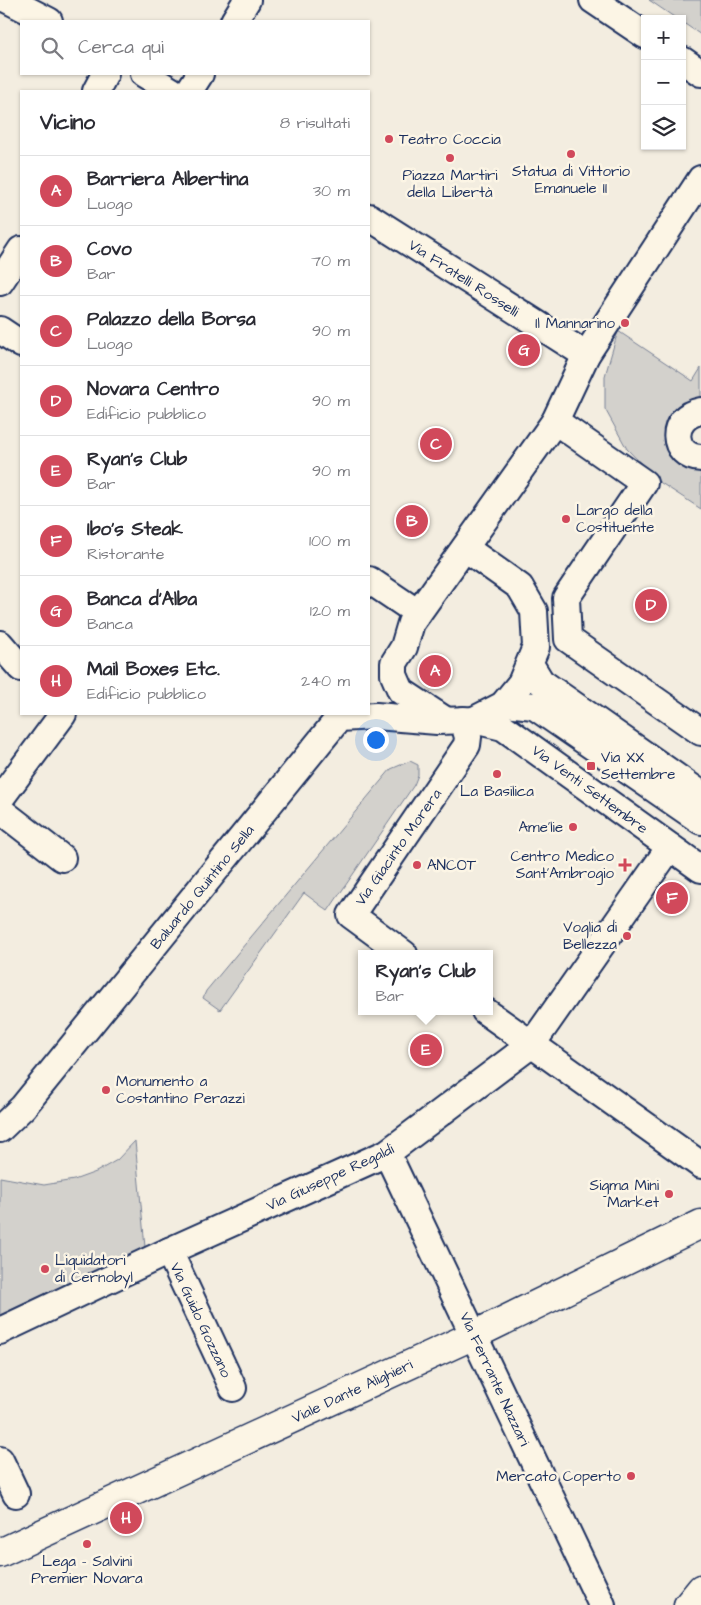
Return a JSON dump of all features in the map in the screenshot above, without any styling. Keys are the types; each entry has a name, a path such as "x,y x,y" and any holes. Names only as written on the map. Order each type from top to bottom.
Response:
{"main road":[{"name":"Viale Dante Alighieri","path":"0,1553 474,1335 701,1224"},
{"path":"688,1605 701,1588"}],"street":[{"path":"8,0 47,20"},
{"path":"594,0 641,32"},
{"path":"686,63 701,73"},
{"path":"97,90 104,75"},
{"path":"146,75 170,90"},
{"path":"190,90 199,75"},
{"path":"701,179 586,355 555,421 411,623 404,647 394,663 394,675 401,691 455,721 505,703 534,706 701,821"},
{"name":"Via Fratelli Rosselli","path":"372,228 586,355"},
{"path":"0,282 20,252"},
{"path":"0,330 20,343"},
{"path":"701,411 686,416 680,423 677,438 684,452 701,458"},
{"path":"555,421 644,483 566,598 568,631 701,732"},
{"path":"464,548 520,586 534,611 536,647 521,683 505,703"},
{"path":"370,581 418,614"},
{"path":"568,631 701,719"},
{"path":"0,644 20,667"},
{"path":"530,664 541,682 701,794"},
{"path":"0,800 62,715"},
{"name":"Baluardo Quintino Sella","path":"0,1129 23,1107 339,718 376,716 455,721"},
{"name":"Via Venti Settembre","path":"455,721 503,727 701,869"},
{"name":"Via Giacinto Morera","path":"398,950 351,916 467,745 468,737 455,721"},
{"path":"0,810 62,858"},
{"name":"Via Giuseppe Regaldi","path":"0,1331 169,1251 387,1153 532,1044 670,847"},
{"path":"491,1015 701,1165"},
{"name":"Via Ferrante Nazzari","path":"387,1153 602,1605"},
{"name":"Via Guido Gozzano","path":"169,1251 233,1388"},
{"path":"0,1460 16,1494"}],"shaded area":[{"path":"649,0 701,0 701,35 686,25 686,15 671,15"},
{"path":"618,331 693,381 701,368 701,423 690,428 690,440 701,447 701,509 658,481 627,449 605,409 605,376"},
{"path":"410,761 418,765 418,775 414,785 328,911 304,893 220,1010 203,998 206,991 391,769"},
{"path":"135,1141 145,1247 0,1315 0,1177 44,1185 74,1180 96,1172 117,1160"}],"place":[{"name":"Teatro Coccia","path":"389,139"},
{"name":"Statua di Vittorio Emanuele II","path":"571,154"},
{"name":"Piazza Martiri della Libertà","path":"450,158"},
{"name":"Il Mannarino","path":"625,323"},
{"name":"Banca d'Alba","path":"524,350"},
{"name":"Palazzo della Borsa","path":"436,444"},
{"name":"Largo della Costituente","path":"566,519"},
{"name":"Covo","path":"412,521"},
{"name":"Novara Centro","path":"651,605"},
{"name":"Barriera Albertina","path":"435,671"},
{"name":"Via XX Settembre","path":"591,766"},
{"name":"La Basilica","path":"497,774"},
{"name":"Ame'lie","path":"573,827"},
{"name":"ANCOT","path":"417,865"},
{"name":"Centro Medico Sant'Ambrogio","path":"625,865"},
{"name":"Ibo's Steak","path":"672,898"},
{"name":"Voglia di Bellezza","path":"627,936"},
{"name":"Ryan's Club","path":"426,1050"},
{"name":"Monumento a Costantino Perazzi","path":"106,1090"},
{"name":"Sigma Mini Market","path":"669,1194"},
{"name":"Liquidatori di Cernobyl","path":"45,1269"},
{"name":"Mercato Coperto","path":"631,1476"},
{"name":"Mail Boxes Etc.","path":"126,1518"},
{"name":"Lega - Salvini Premier Novara","path":"87,1544"}]}
